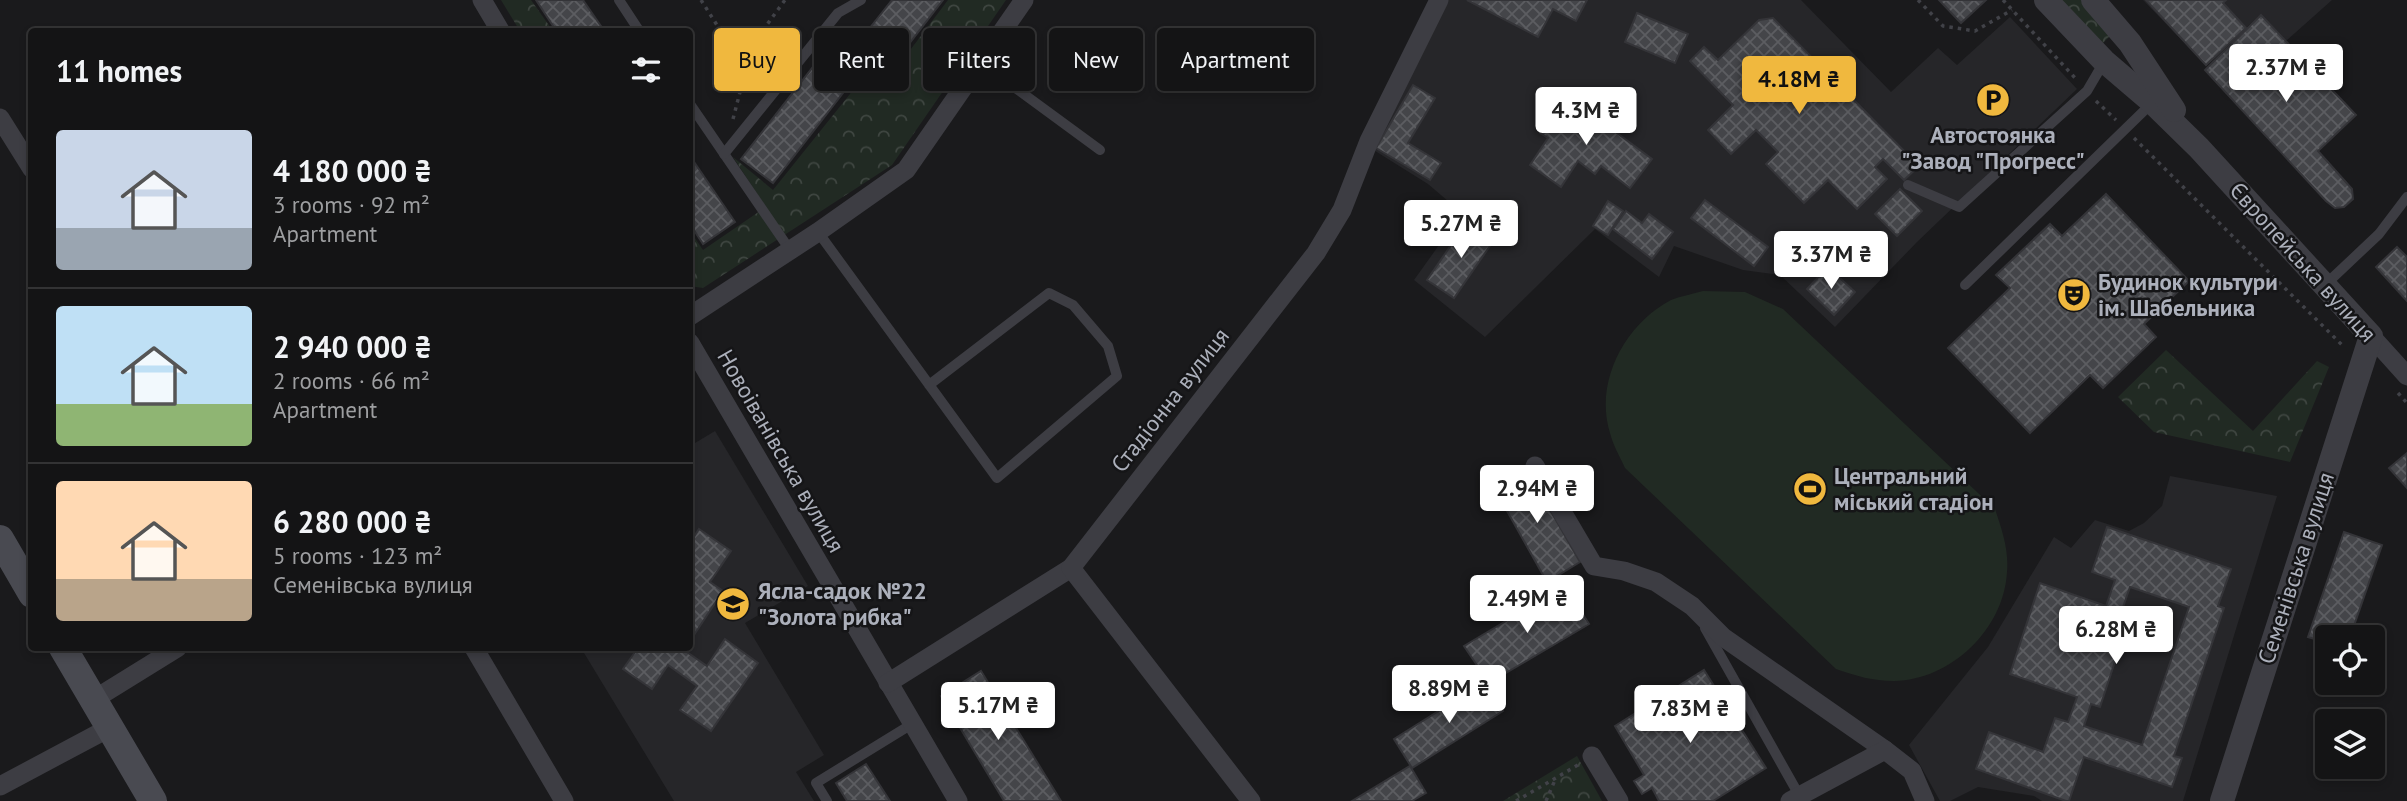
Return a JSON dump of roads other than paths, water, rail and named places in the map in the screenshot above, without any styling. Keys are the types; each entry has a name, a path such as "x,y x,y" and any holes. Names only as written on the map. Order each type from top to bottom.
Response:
{"main road":[{"path":"0,539 28,587"},
{"path":"65,651 153,801"}],"street":[{"path":"482,0 499,28"},
{"path":"1004,28 1024,0"},
{"name":"Стадіонна вулиця","path":"888,683 1071,568 1316,253 1342,210 1369,141 1438,0"},
{"name":"Європейська вулиця","path":"2046,0 2104,61 2152,102 2199,148 2371,336 2401,383"},
{"name":"Європейська вулиця","path":"2093,0 2130,43 2199,148"},
{"path":"693,314 906,170 960,91"},
{"path":"0,118 28,163"},
{"name":"Семенівська вулиця","path":"2222,801 2371,336"},
{"name":"Новоіванівська вулиця","path":"693,349 958,801"},
{"path":"1535,466 1594,566 1623,571 1657,582 1692,606 1723,636 1912,771 1925,801"},
{"path":"1071,568 1251,801"},
{"path":"93,700 172,651"},
{"path":"476,651 564,801"},
{"path":"0,786 109,728"},
{"path":"1795,798 1885,750"},
{"path":"1592,756 1619,801"}],"lane":[{"path":"619,0 637,28"},
{"path":"724,154 838,13 861,0"},
{"path":"1908,185 1959,207 2087,91 2104,61"},
{"path":"1020,91 1100,150"},
{"path":"1965,285 2152,102"},
{"path":"693,108 790,250"},
{"path":"2325,285 2379,234 2407,197"},
{"path":"818,232 929,386 997,478 1117,376 1108,346 1073,305 1049,293 929,386"},
{"path":"1692,606 1795,798"},
{"path":"827,801 816,783 912,724"}],"place":[{"name":"Автостоянка \"Завод \"Прогресс\"","path":"1993,100"},
{"name":"Будинок культури ім. Шабельника","path":"2074,295"},
{"name":"Центральний міський стадіон","path":"1810,489"},
{"name":"Ясла-садок №22 \"Золота рибка\"","path":"733,604"}]}
